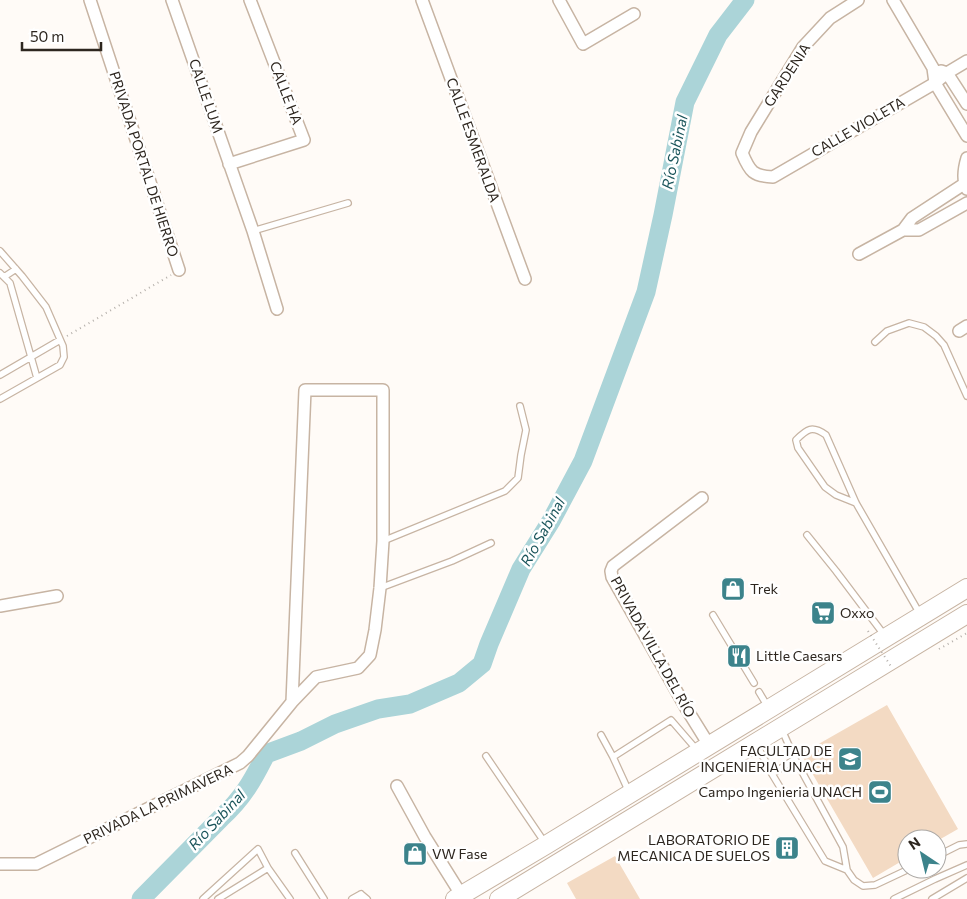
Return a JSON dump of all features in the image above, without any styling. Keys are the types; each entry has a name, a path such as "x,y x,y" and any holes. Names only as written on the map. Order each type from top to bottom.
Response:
{"main road":[{"path":"458,897 967,588"},
{"path":"928,611 947,626"},
{"path":"499,899 967,614"}],"street":[{"name":"PRIVADA PORTAL DE HIERRO","path":"90,0 179,270"},
{"name":"CALLE LUM","path":"172,0 253,231 278,309"},
{"name":"CALLE HA","path":"229,164 304,140 250,0"},
{"name":"CALLE ESMERALDA","path":"422,0 525,279"},
{"path":"559,0 583,44 634,14"},
{"name":"GARDENIA","path":"748,168 742,154 751,132 803,47 830,18 858,0"},
{"path":"893,0 932,68 935,82 967,136"},
{"name":"CALLE VIOLETA","path":"748,168 758,176 773,177 935,82 967,61"},
{"path":"932,68 947,73 967,104"},
{"path":"859,254 903,230 912,218 966,187 964,174 967,158"},
{"path":"903,230 918,230 967,203"},
{"name":"PRIVADA LA PRIMAVERA","path":"0,864 36,864 240,763 316,677 358,668 370,655 376,630 383,540 383,390 305,390 292,702"},
{"name":"PRIVADA VILLA DEL RÍO","path":"702,498 613,566 611,571 612,577 686,708 704,749"},
{"path":"0,606 57,596"},
{"path":"397,786 458,897"}],"lane":[{"path":"253,231 348,203"},
{"path":"0,251 46,307 63,346 64,357 60,365 0,399"},
{"path":"16,269 2,275 10,283 37,378"},
{"path":"875,342 887,331 909,323 924,326 944,345 967,396"},
{"path":"0,375 60,340"},
{"path":"383,540 505,491 518,478 526,430 520,406"},
{"path":"856,504 836,495 826,487 798,448 796,440 809,429 819,430 826,435 856,504 928,611"},
{"path":"807,535 836,570 886,638"},
{"path":"380,588 452,561 491,543"},
{"path":"713,616 754,683"},
{"path":"759,692 769,708"},
{"path":"613,757 671,720 704,749"},
{"path":"780,727 795,759 843,847 847,870 854,880 862,886 875,885 897,875"},
{"path":"601,735 630,794"},
{"path":"756,743 772,774 825,861 847,870"},
{"path":"486,756 546,845"},
{"path":"772,774 795,759"},
{"path":"947,851 959,845 967,844"},
{"path":"203,899 258,849 268,868 290,899"},
{"path":"295,853 324,899"},
{"path":"894,899 967,865"},
{"path":"218,899 268,868"},
{"path":"932,899 967,878"},
{"path":"352,899 361,897 367,899"}],"path":[{"path":"60,340 179,270"},
{"path":"868,631 892,668"},
{"path":"932,652 967,633"}],"shaded area":[{"name":"Campo Ingenieria UNACH","path":"887,705 958,829 947,835 947,829 897,829 897,864 873,878 801,754"},
{"path":"615,856 640,899 576,899 567,883"}],"waterway":[{"name":"Río Sabinal","path":"141,899 235,803 252,780 266,754 301,741 335,724 378,709 410,704 459,683 482,664 521,569 551,521 583,461 646,292 685,102 718,35 745,0"}],"place":[{"name":"Trek","path":"733,589"},
{"name":"Oxxo","path":"823,613"},
{"name":"Little Caesars","path":"739,656"},
{"name":"FACULTAD DE INGENIERIA UNACH","path":"850,759"},
{"name":"Campo Ingenieria UNACH","path":"880,792"},
{"name":"LABORATORIO DE MECANICA DE SUELOS","path":"787,848"},
{"name":"VW Fase","path":"415,854"}]}
